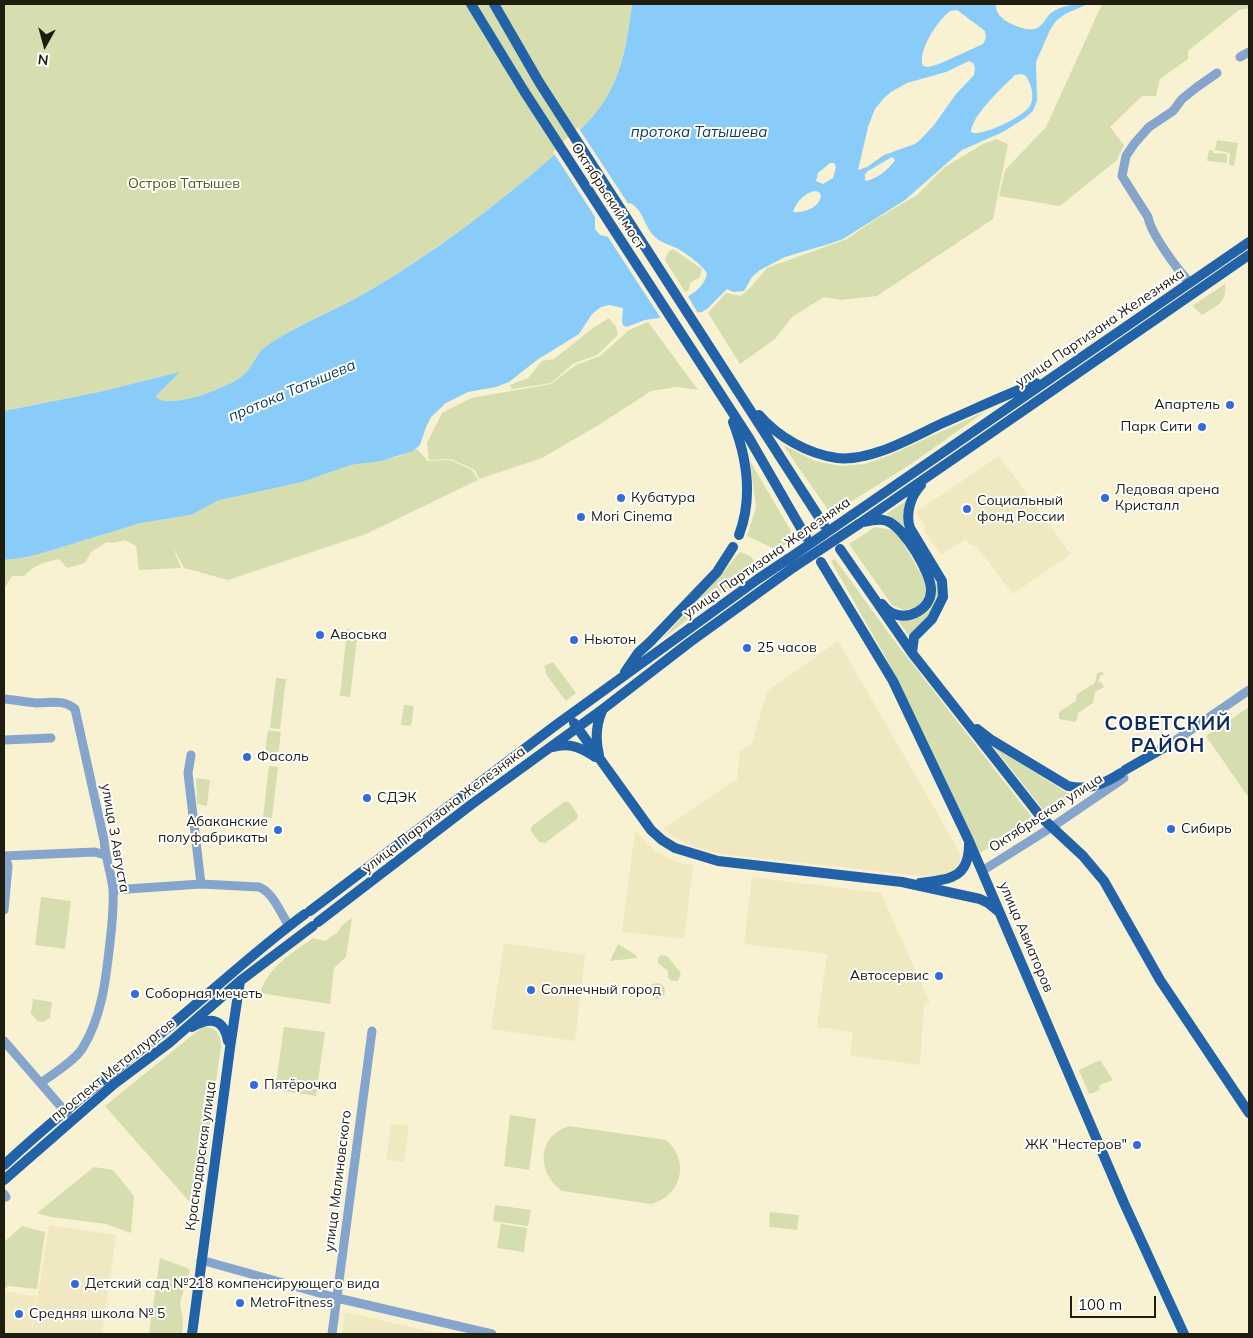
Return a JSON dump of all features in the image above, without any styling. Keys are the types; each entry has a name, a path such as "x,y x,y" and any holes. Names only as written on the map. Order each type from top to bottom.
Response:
{"main road":[{"name":"Октябрьский мост","path":"471,4 524,91 724,400"},
{"name":"Октябрьский мост","path":"494,4 538,82 738,391"},
{"name":"улица Партизана Железняка","path":"240,981 603,710 852,515 1249,242"},
{"name":"улица Партизана Железняка","path":"233,972 288,926 569,716 758,579 791,563 859,524 1249,256"},
{"path":"738,391 771,428 786,438 820,454 839,458 860,456 886,448 998,398 1053,376"},
{"path":"738,391 824,525"},
{"path":"724,400 740,442 744,459 747,508 739,535"},
{"path":"724,400 806,537"},
{"path":"912,653 914,637 932,619 943,597 942,581 908,523 908,512 912,497 929,475"},
{"path":"859,524 879,519 897,527 924,567 931,582 931,597 928,604 910,615 895,615 870,593"},
{"path":"621,678 638,653 717,572 733,547"},
{"path":"840,549 912,653 1041,817 1093,866 1104,881 1160,980 1249,1113"},
{"name":"улица Авиаторов","path":"821,562 893,681 969,841 1124,1203 1184,1334"},
{"path":"600,760 596,744 596,731 603,710"},
{"path":"569,716 651,830 662,840 684,852 718,861 912,884 980,899 1000,913"},
{"path":"965,720 990,739 1068,786 1081,789 1105,784 1168,746"},
{"path":"547,750 569,744 584,749 600,760"},
{"path":"912,884 955,877 964,869 969,856 969,841"},
{"path":"233,972 240,981"},
{"name":"проспект Металлургов","path":"4,1165 64,1111 192,1008 233,972"},
{"name":"проспект Металлургов","path":"4,1180 117,1082 168,1043 240,981"},
{"name":"Краснодарская улица","path":"192,1334 240,981"},
{"path":"168,1043 201,1022 210,1020 224,1027 227,1032 230,1048"}],"street":[{"path":"1240,57 1249,52"},
{"path":"1190,283 1174,263 1149,225 1148,217 1122,176 1126,156 1149,127 1173,111 1182,99 1217,73"},
{"path":"1168,746 1249,690"},
{"name":"улица 3 Августа","path":"4,698 36,703 68,703 76,709 113,890 112,920 103,999 82,1049 41,1083"},
{"path":"4,740 51,738"},
{"path":"191,755 188,773 201,884"},
{"name":"Октябрьская улица","path":"982,871 1052,827 1124,774"},
{"path":"4,910 8,866 4,856 95,852 105,855"},
{"path":"113,890 201,884 259,887 265,889 288,926"},
{"name":"улица Малиновского","path":"332,1334 372,1031"},
{"path":"4,1041 72,1120"},
{"path":"201,1260 337,1298 492,1334"}],"shaded area":[{"path":"999,456 1071,554 1013,594 976,546 970,545 966,539 941,555 923,529 926,527 916,512"},
{"path":"838,641 959,851 961,859 955,871 940,875 922,876 720,854 692,846 663,829 737,779 740,751 752,743 767,691"},
{"path":"635,831 655,851 677,862 693,865 684,939 622,932"},
{"path":"752,877 881,893 930,1003 924,1005 920,1065 850,1056 853,1032 817,1027 827,954 744,944"},
{"path":"504,943 585,955 575,1041 491,1029"},
{"path":"391,1124 409,1126 404,1162 386,1160"},
{"name":"Детский сад №218 компенсирующего вида","path":"49,1225 116,1235 102,1334 46,1334 32,1332"},
{"name":"Средняя школа № 5","path":"5,1291 37,1297 31,1334 4,1334"},
{"path":"345,1312 443,1334 342,1334"}],"green space":[{"name":"Остров Татышев","path":"4,4 632,4 625,49 610,91 603,104 593,116 562,148 487,210 420,258 367,292 294,329 267,346 259,353 249,369 241,377 212,391 173,402 156,398 179,373 99,392 4,411"},
{"path":"1102,4 1249,4 1249,8 1239,10 1188,51 1188,59 1160,79 1156,96 1142,96 1110,127 1124,145 1117,160 1060,206 999,196 1005,170 1046,127"},
{"path":"996,139 1008,144 993,219 877,296 841,300 824,297 792,317 775,339 740,364 708,313 726,293 741,296 767,268 847,239 917,195 945,167 983,144"},
{"path":"1217,140 1238,143 1234,166 1229,165 1230,153 1215,150"},
{"path":"1209,150 1213,150 1213,153 1227,154 1227,163 1207,161"},
{"path":"673,249 702,269 700,277 690,283 689,290 685,292 665,260 668,252"},
{"path":"1225,284 1223,300 1216,306 1202,315 1192,306"},
{"path":"609,318 616,327 618,335 597,355 574,363 551,383 512,389 510,385 528,378 542,361 554,359 593,328"},
{"path":"648,322 698,390 677,387 651,391 602,423 542,458 479,479 475,470 451,459 429,460 427,443 442,413 471,398 551,384 576,365 600,356 629,330"},
{"path":"986,411 911,464 831,514 783,445 815,461 840,466 865,464 888,456"},
{"path":"417,449 428,461 450,460 472,470 478,480 366,534 228,580 184,568 173,547 181,568 139,570 136,546 125,540 113,543 107,542 91,552 85,563 67,568 59,559 40,564 24,576 12,576 4,589 4,560 39,554 141,523 191,515 219,500 302,482 351,465 382,461"},
{"path":"750,461 795,538 777,550 747,536 756,507"},
{"path":"906,501 903,514 904,523 913,541 898,522 886,514"},
{"path":"875,527 892,530 900,537 927,585 922,602 908,612 892,605 849,544"},
{"path":"740,552 753,560 753,569 661,640 719,577"},
{"path":"835,559 890,635 1034,820 980,853 886,658 831,561"},
{"path":"936,583 939,583 935,607 910,637 897,619 909,619 935,595"},
{"path":"347,629 358,631 350,697 340,696"},
{"path":"553,662 576,693 566,701 547,676 544,666"},
{"path":"1102,672 1104,674 1100,676 1098,683 1101,682 1104,687 1095,692 1093,703 1078,713 1076,722 1059,719 1059,712 1076,701 1077,694 1095,683 1097,673"},
{"path":"276,678 286,679 280,729 270,728"},
{"path":"404,705 414,706 411,726 401,725"},
{"path":"1249,707 1249,798 1206,736"},
{"path":"268,730 281,732 278,755 265,754"},
{"path":"993,746 1072,796 1045,812"},
{"path":"269,766 278,767 272,818 263,817"},
{"path":"196,778 210,780 207,806 197,804"},
{"path":"564,802 569,802 578,815 577,819 545,843 539,842 531,831 532,826"},
{"path":"41,897 71,901 65,949 35,945"},
{"path":"352,918 346,957 334,968 330,1004 260,993 269,975 289,955 313,938 325,941 338,932 342,925"},
{"path":"618,944 636,955 637,958 610,961"},
{"path":"661,955 667,956 681,973 677,981 670,980 668,971 658,963 658,958"},
{"path":"657,983 665,991 657,999 649,991"},
{"path":"33,999 52,1002 50,1018 42,1022 37,1021 31,1013"},
{"path":"204,1027 212,1028 217,1032 221,1047 200,1189 193,1206 105,1106"},
{"path":"284,1027 325,1032 316,1096 275,1090"},
{"path":"1100,1060 1113,1080 1099,1085 1100,1090 1089,1094 1079,1070"},
{"path":"510,1115 536,1119 529,1170 504,1166"},
{"path":"569,1126 666,1140 674,1148 678,1158 680,1168 676,1186 670,1194 651,1204 562,1191 548,1175 544,1156 550,1138 558,1131"},
{"path":"94,1167 113,1170 134,1196 131,1233 106,1224 51,1217 37,1213"},
{"path":"495,1205 531,1210 528,1226 493,1221"},
{"path":"770,1212 799,1215 797,1230 769,1227"},
{"path":"501,1224 527,1228 524,1252 497,1248"},
{"path":"22,1226 45,1232 37,1289 8,1286 4,1290 4,1242"},
{"path":"160,1258 190,1269 180,1303 183,1321 182,1334 149,1334"}],"water":[{"name":"протока Татышева","path":"632,4 996,4 997,11 1003,19 1025,29 1034,29 1040,26 1051,13 1059,8 1088,4 1065,14 1056,21 1050,30 1036,62 1037,101 1033,111 1025,118 1003,132 962,150 905,200 843,239 785,257 760,270 752,277 744,291 733,292 727,289 702,312 645,320 626,327 622,321 623,308 609,305 601,307 592,314 579,334 537,360 509,382 496,387 468,392 446,403 431,417 420,445 413,451 382,461 351,465 302,482 219,500 191,515 141,523 39,554 4,560 4,411 99,392 180,372 156,397 163,401 173,401 198,396 241,377 259,353 270,343 357,298 420,259 487,210 562,148 593,116 603,104 610,91 625,49","holes":["957,10 985,31 986,38 983,44 939,64 928,67 923,66 923,52 926,44 940,21 950,11","969,61 975,67 974,75 956,94 934,125 920,140 915,144 884,155 867,167 858,170 868,127 875,109 891,92 907,83 946,72","1022,74 1026,76 1032,90 1030,106 1020,115 984,132 971,132 982,110 1015,75","892,157 895,160 875,178 866,181 865,174","830,163 834,163 836,167 833,178 823,184 816,181 818,173","816,191 820,193 821,197 814,207 802,212 793,212 796,205 805,195","630,203 635,206 655,237 695,260 707,273 703,284 684,298 672,300 656,298 614,238 600,235 595,229 595,218 604,208"]}],"pier":[{"path":"578,127 629,205 605,210 597,220 553,152"},
{"path":"606,234 615,236 658,295 673,298 686,293 699,315 662,320"}],"place":[{"name":"Апартель","path":"1230,405"},
{"name":"Парк Сити","path":"1202,427"},
{"name":"Кубатура","path":"621,498"},
{"name":"Ледовая арена Кристалл","path":"1105,498"},
{"name":"Социальный фонд России","path":"967,509"},
{"name":"Mori Cinema","path":"581,517"},
{"name":"Авоська","path":"320,635"},
{"name":"Ньютон","path":"574,640"},
{"name":"25 часов","path":"747,648"},
{"name":"Фасоль","path":"247,757"},
{"name":"СДЭК","path":"367,798"},
{"name":"Сибирь","path":"1171,829"},
{"name":"Абаканские полуфабрикаты","path":"278,830"},
{"name":"Автосервис","path":"939,976"},
{"name":"Солнечный город","path":"531,990"},
{"name":"Соборная мечеть","path":"135,994"},
{"name":"Пятёрочка","path":"254,1085"},
{"name":"ЖК \"Нестеров\"","path":"1137,1145"},
{"name":"Детский сад №218 компенсирующего вида","path":"75,1284"},
{"name":"MetroFitness","path":"240,1303"},
{"name":"Средняя школа № 5","path":"19,1314"}],"district":[{"name":"СОВЕТСКИЙ РАЙОН","path":"1168,735"}]}
